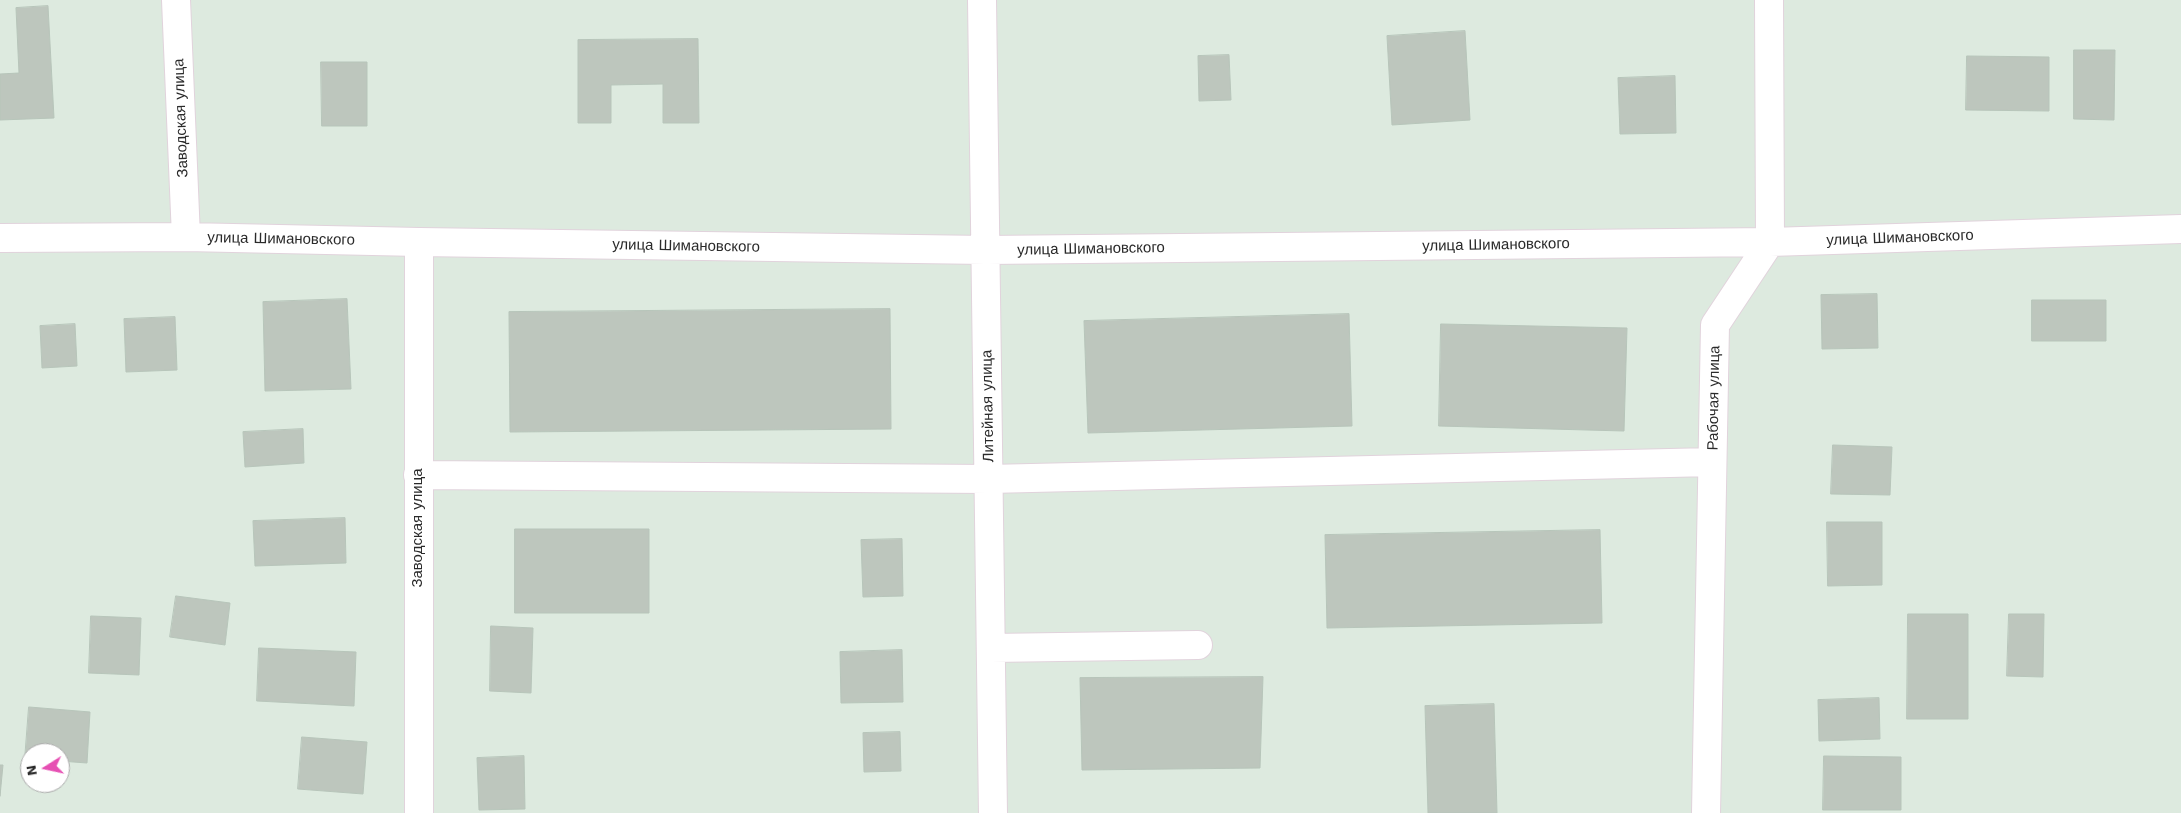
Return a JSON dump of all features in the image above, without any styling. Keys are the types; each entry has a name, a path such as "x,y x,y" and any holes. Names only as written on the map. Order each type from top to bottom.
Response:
{"street":[{"name":"Заводская улица","path":"176,0 186,237"},
{"name":"Литейная улица","path":"982,0 993,813"},
{"path":"1769,0 1770,242"},
{"name":"улица Шимановского","path":"0,238 186,237 986,250 1770,242 2181,229"},
{"name":"Заводская улица","path":"419,242 419,813"},
{"name":"Рабочая улица","path":"1706,813 1715,325 1770,242"},
{"path":"418,475 988,479 1712,462"},
{"path":"991,648 1198,645"}],"building":[{"path":"48,6 54,118 0,120 0,74 19,73 16,8"},
{"path":"1465,31 1470,120 1392,125 1387,36"},
{"path":"698,39 699,123 663,123 663,84 611,85 611,123 578,123 578,40"},
{"path":"2074,50 2115,50 2114,120 2074,119"},
{"path":"1229,55 1231,100 1199,101 1198,56"},
{"path":"1967,56 2049,57 2049,111 1966,110"},
{"path":"321,62 367,62 367,126 322,126"},
{"path":"1675,76 1676,133 1620,134 1618,78"},
{"path":"1877,294 1878,348 1822,349 1821,295"},
{"path":"347,299 351,389 265,391 263,302"},
{"path":"2032,300 2106,300 2106,341 2032,341"},
{"path":"890,309 891,429 510,432 509,312"},
{"path":"1349,314 1352,426 1088,433 1084,321"},
{"path":"175,317 177,370 126,372 124,319"},
{"path":"75,324 77,366 42,368 40,326"},
{"path":"1441,324 1627,328 1624,431 1439,426"},
{"path":"303,429 304,463 245,467 243,432"},
{"path":"1833,445 1892,447 1890,495 1831,494"},
{"path":"345,518 346,563 255,566 253,521"},
{"path":"1827,522 1882,522 1882,585 1828,586"},
{"path":"515,529 649,529 649,613 515,613"},
{"path":"1600,530 1602,623 1327,628 1325,535"},
{"path":"902,539 903,596 863,597 861,540"},
{"path":"176,596 230,603 225,645 170,637"},
{"path":"1908,614 1968,614 1968,719 1907,719"},
{"path":"2009,614 2044,614 2043,677 2007,676"},
{"path":"91,616 141,618 139,675 89,673"},
{"path":"491,626 533,628 531,693 490,691"},
{"path":"259,648 356,652 354,706 257,701"},
{"path":"902,650 903,702 841,703 840,652"},
{"path":"1263,677 1260,768 1082,770 1080,678"},
{"path":"1879,698 1880,739 1819,741 1818,700"},
{"path":"1494,704 1497,813 1428,813 1425,706"},
{"path":"29,707 90,712 87,763 70,762 70,743 26,743"},
{"path":"900,732 901,771 864,772 863,733"},
{"path":"302,737 367,742 363,794 298,789"},
{"path":"524,756 525,809 479,810 477,758"},
{"path":"1824,756 1901,757 1901,810 1823,810"},
{"path":"0,765 3,765 0,796"}]}
